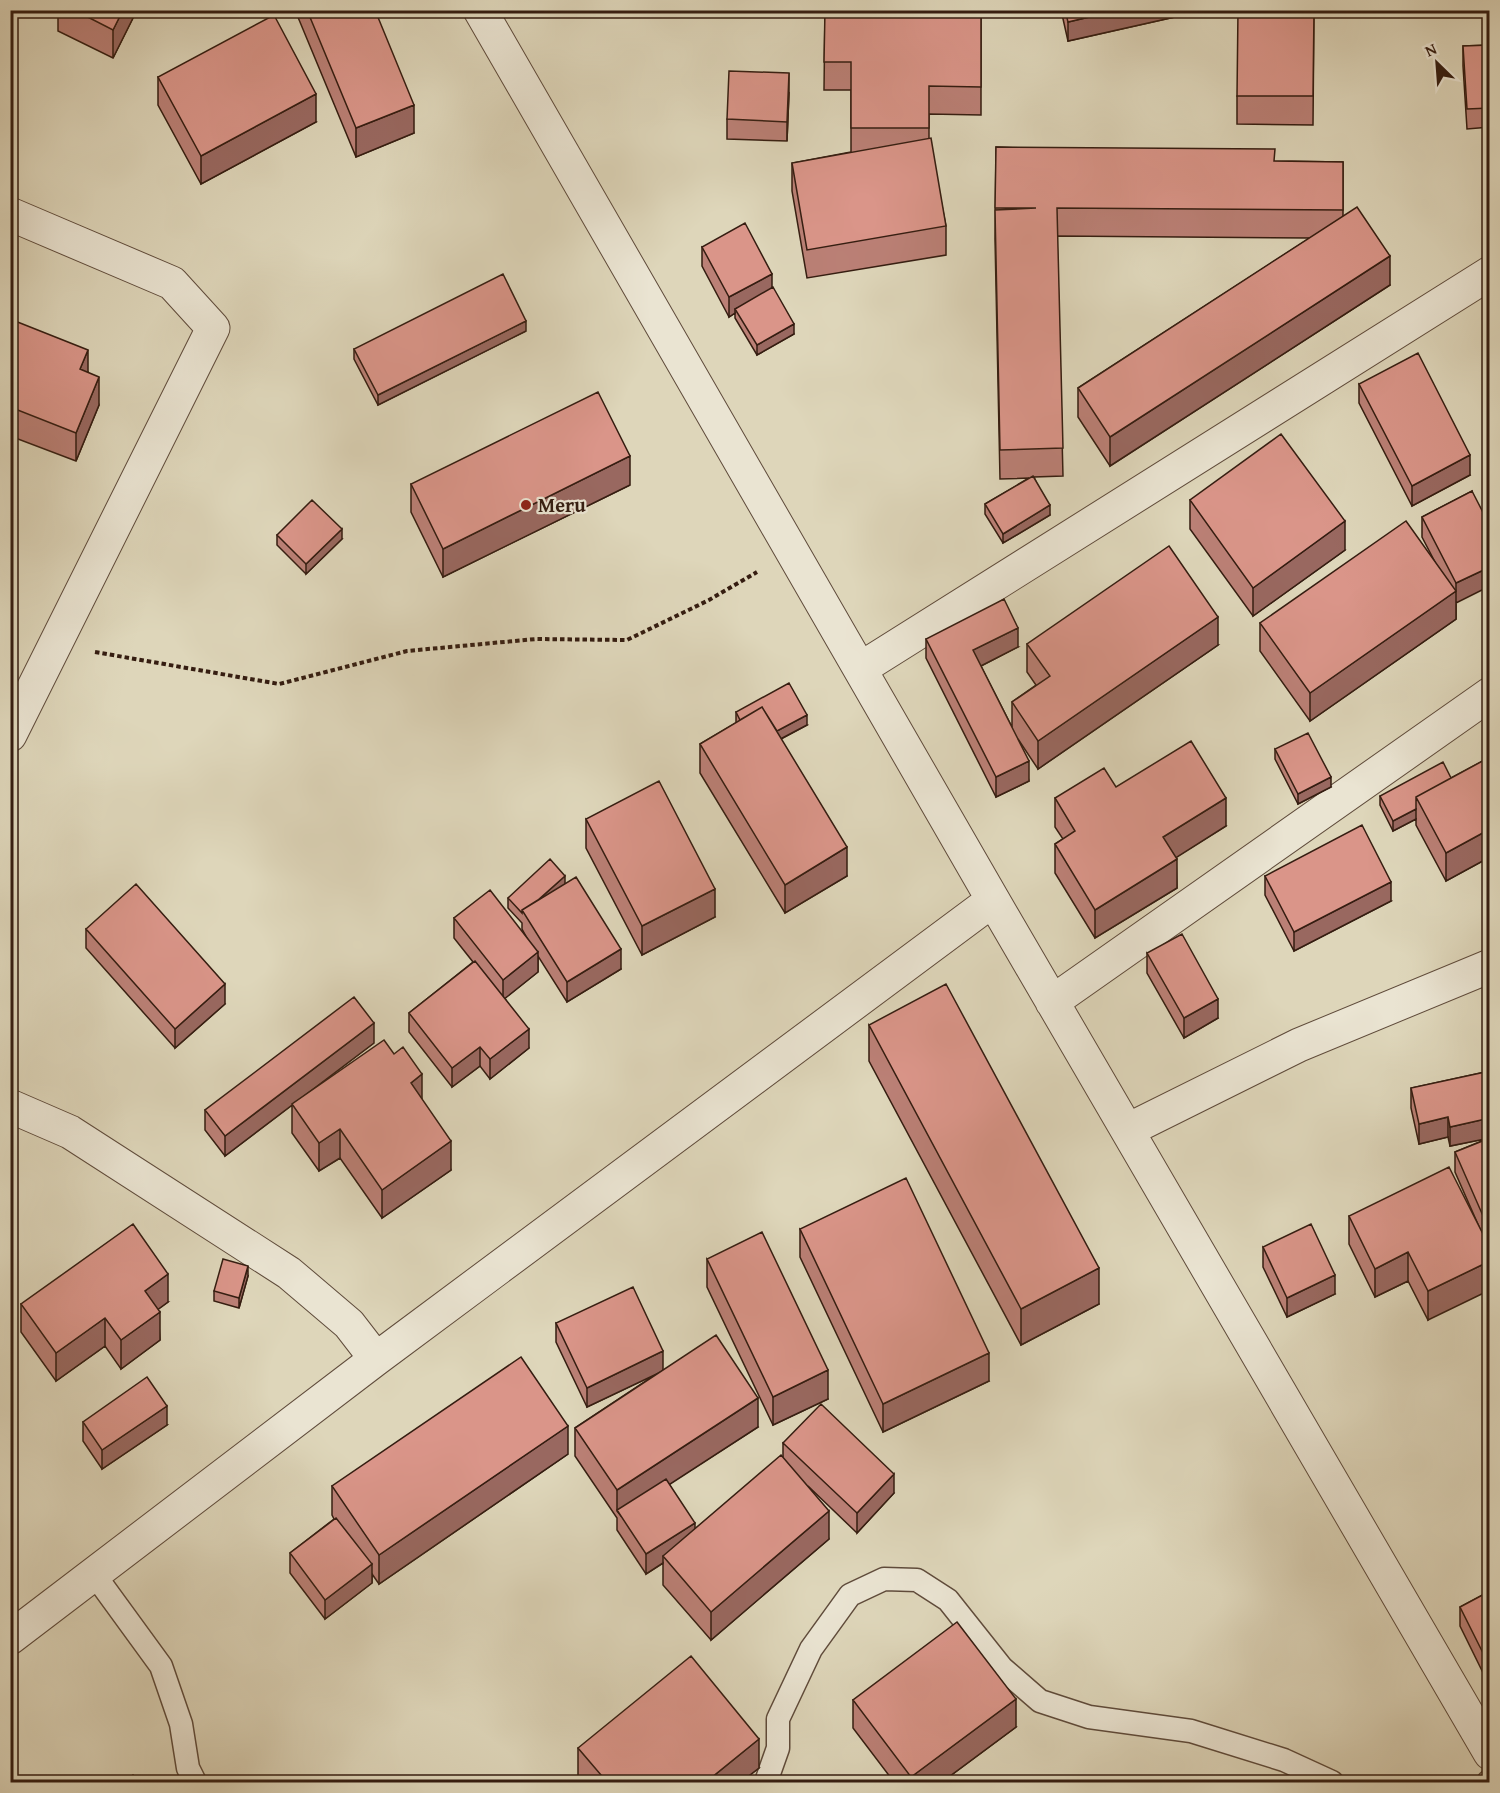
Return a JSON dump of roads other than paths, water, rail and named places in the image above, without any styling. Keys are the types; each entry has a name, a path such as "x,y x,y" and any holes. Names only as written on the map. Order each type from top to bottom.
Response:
{"street":[{"path":"480,10 1052,1002 1490,1753"},
{"path":"10,214 172,283 213,328 10,735"},
{"path":"860,669 1490,273"},
{"path":"1052,1002 1490,694"},
{"path":"10,1638 376,1359 993,900"},
{"path":"1128,1130 1299,1045 1490,966"},
{"path":"10,1106 70,1132 289,1273 349,1324 376,1359"}],"lane":[{"path":"94,1574 161,1666 181,1724 188,1768 195,1782"},
{"path":"766,1782 777,1748 778,1719 811,1649 850,1595 884,1579 918,1580 948,1600 1002,1668 1040,1701 1089,1717 1191,1731 1284,1760 1332,1782"}],"place":[{"name":"Meru","path":"526,505"}]}
